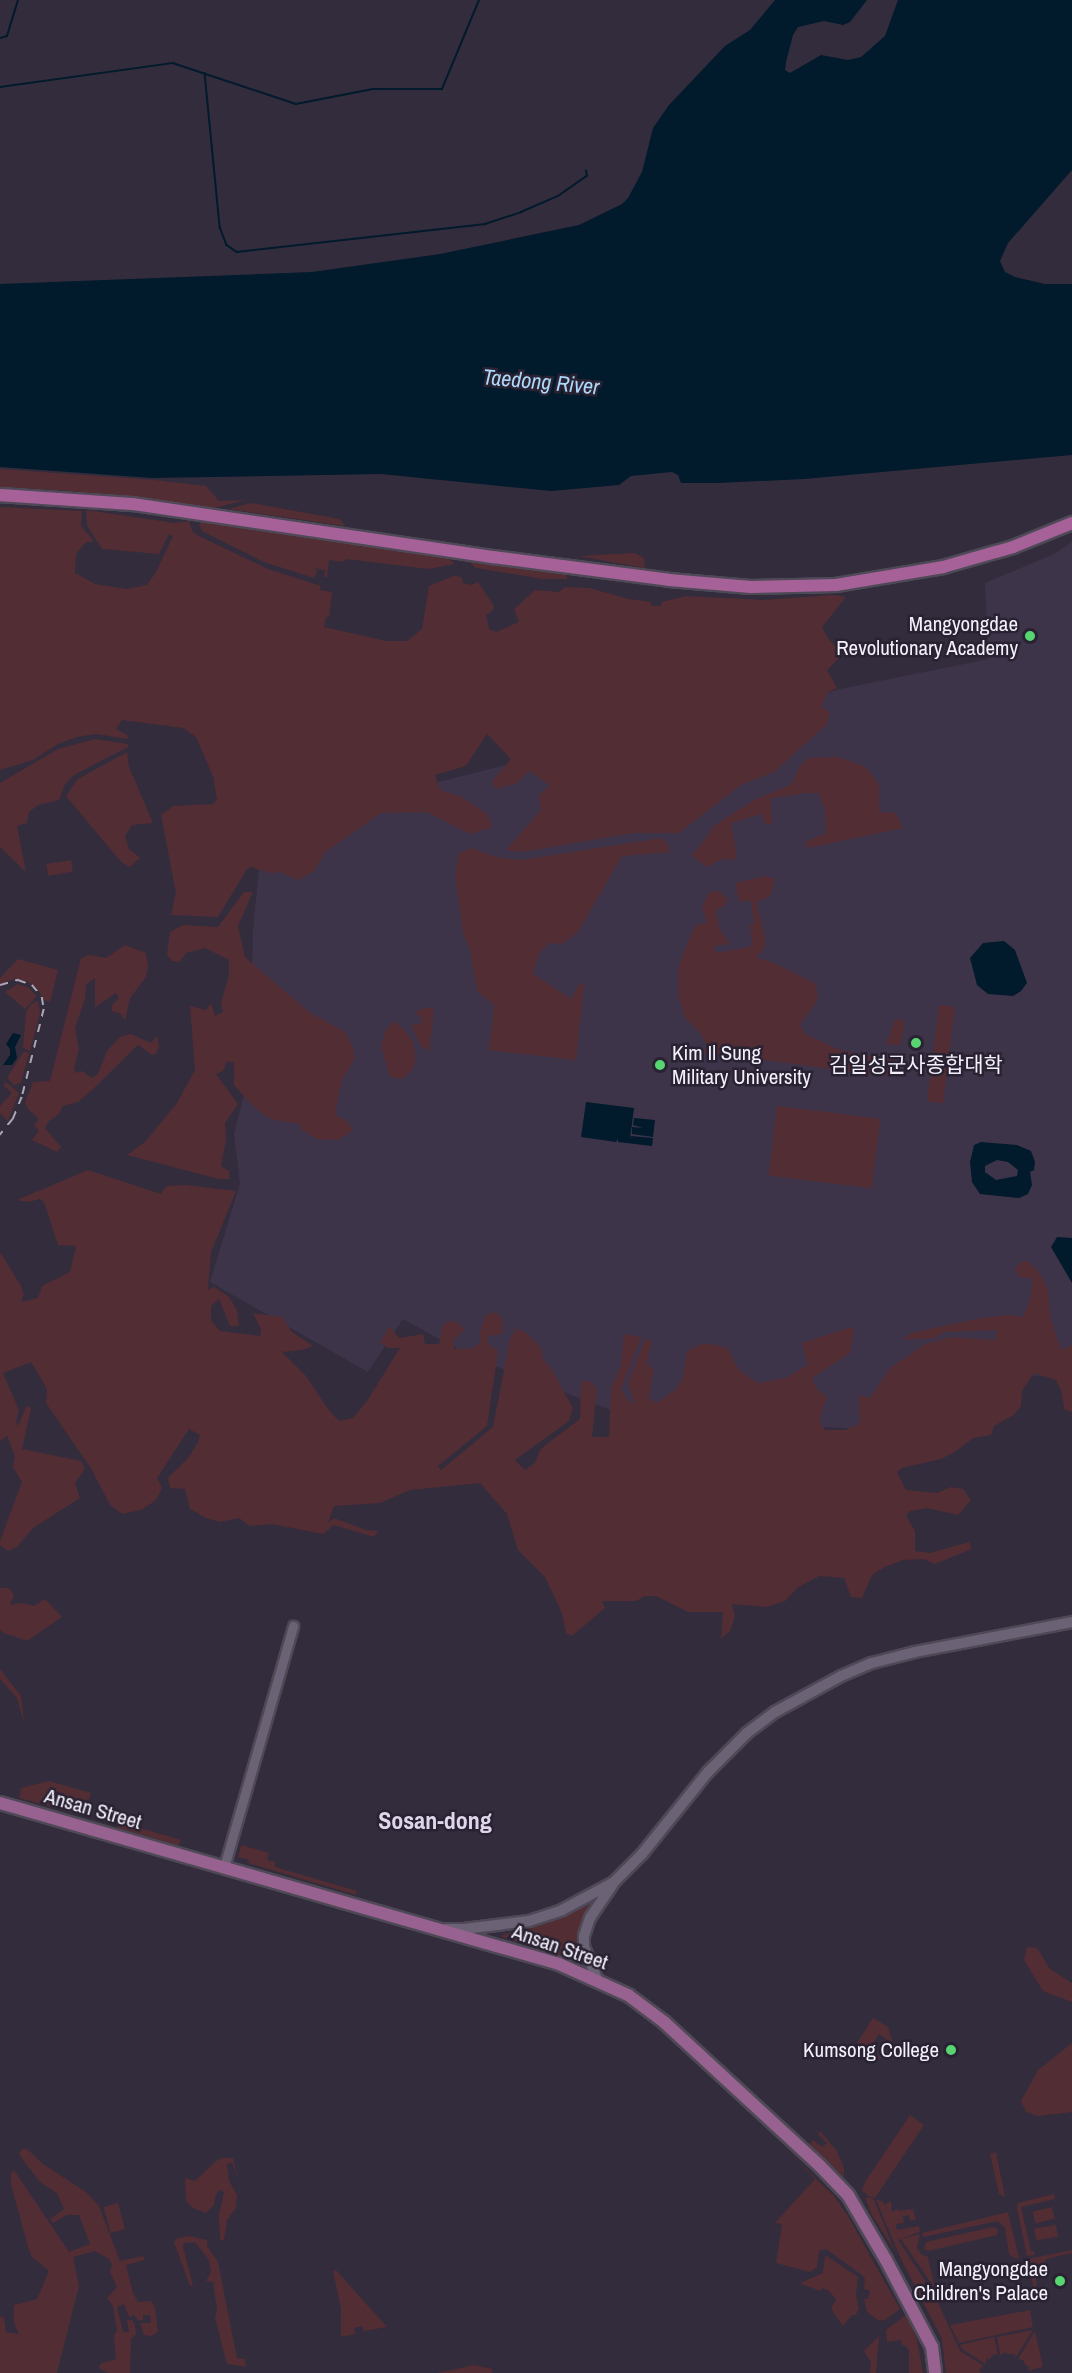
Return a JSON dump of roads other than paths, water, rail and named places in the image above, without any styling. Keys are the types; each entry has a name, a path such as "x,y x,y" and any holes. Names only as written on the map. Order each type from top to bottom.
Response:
{"highway":[{"path":"0,495 133,504 493,557 718,585 792,588 836,585 954,564 1013,547 1072,523"}],"main road":[{"path":"597,1979 584,1947 584,1936 590,1918 614,1882 642,1854 723,1756 775,1712 841,1676 872,1663 991,1636 1072,1622"},
{"name":"Ansan Street","path":"2,1807 224,1867 559,1964 597,1979 628,1995 664,2022 820,2166 848,2195 886,2260 932,2347 935,2373"},
{"path":"435,1929 464,1929 529,1920 561,1910 614,1882"}],"street":[{"path":"224,1867 293,1626"}],"water":[{"name":"Taedong River","path":"775,0 867,0 850,22 843,25 824,21 798,27 793,35 786,62 785,70 790,73 821,55 848,60 861,57 885,36 898,0 1072,0 1072,170 1008,243 1000,261 1005,272 1015,277 1045,284 1072,284 1072,455 804,479 718,483 681,483 678,475 672,472 631,476 619,485 551,491 381,474 152,478 0,467 0,284 312,272 440,254 579,225 622,204 628,198 642,172 653,128 669,105 725,46 750,30"},
{"path":"1004,941 1015,950 1027,983 1013,996 988,994 977,985 970,958 983,943"},
{"path":"13,1033 21,1035 15,1047 17,1058 12,1065 3,1065 10,1055 10,1049 6,1044"},
{"path":"586,1102 634,1108 630,1139 631,1136 653,1138 652,1146 618,1142 618,1139 616,1142 581,1137"},
{"path":"634,1118 655,1120 653,1137 632,1134 632,1127 643,1128 633,1125"},
{"path":"981,1142 1017,1145 1031,1151 1035,1162 1034,1170 1030,1172 1032,1185 1028,1194 1019,1198 980,1194 972,1182 970,1162 974,1145","holes":["997,1160 1008,1162 1018,1170 1017,1176 996,1180 985,1172 985,1166"]},
{"path":"1057,1237 1072,1238 1072,1283 1051,1247"}],"waterway":[{"path":"0,38 7,36 18,0"},
{"path":"0,87 173,63 296,104 373,89 442,89 479,0"},
{"path":"205,73 220,227 227,245 237,252 485,224 558,196 587,176 586,171"}],"railway":[{"path":"0,985 18,980 32,985 42,997 44,1009 22,1097 13,1119 0,1135"}],"place":[{"name":"Mangyongdae Revolutionary Academy","path":"1030,636"},
{"name":"김일성군사종합대학","path":"916,1043"},
{"name":"Kim Il Sung Military University","path":"660,1065"},
{"name":"Kumsong College","path":"951,2050"},
{"name":"Mangyongdae Children's Palace","path":"1060,2281"}],"district":[{"name":"Sosan-dong","path":"435,1821"}]}
